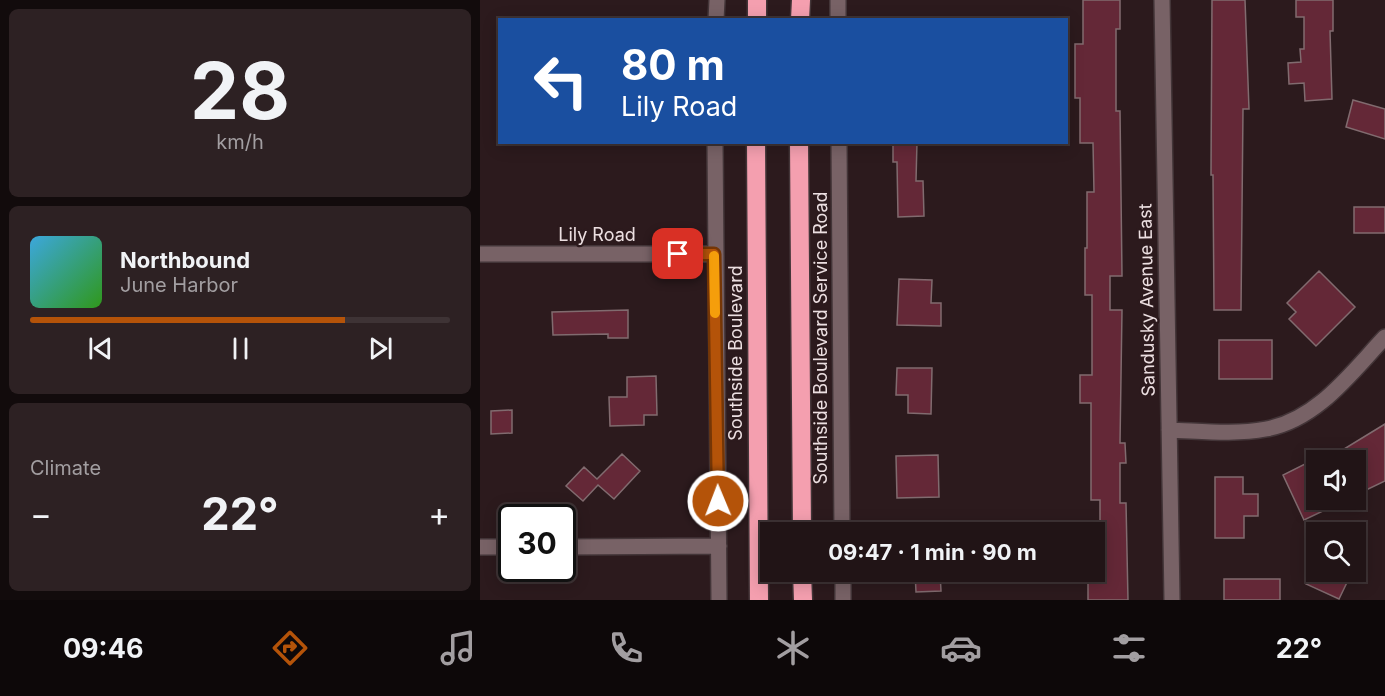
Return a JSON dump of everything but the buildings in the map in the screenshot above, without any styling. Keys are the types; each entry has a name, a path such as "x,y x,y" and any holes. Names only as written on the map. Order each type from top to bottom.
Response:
{"highway":[{"path":"757,0 757,18"},
{"path":"800,18 801,0"},
{"name":"Southside Boulevard","path":"756,144 759,600"},
{"path":"799,144 802,522"},
{"path":"802,582 802,600"}],"street":[{"path":"717,0 717,18"},
{"path":"838,0 838,18"},
{"name":"Sandusky Avenue East","path":"1162,0 1172,600"},
{"path":"715,144 714,254 719,600"},
{"name":"Southside Boulevard Service Road","path":"839,144 842,522"},
{"name":"Lily Road","path":"480,254 714,254"},
{"path":"1169,430 1242,432 1289,423 1311,411 1332,393 1385,338"},
{"path":"576,547 719,546"},
{"path":"480,548 498,547"},
{"path":"843,582 843,600"}],"slow traffic":[{"path":"714,256 715,313"}],"route":[{"path":"678,254 714,254 718,501"}]}
